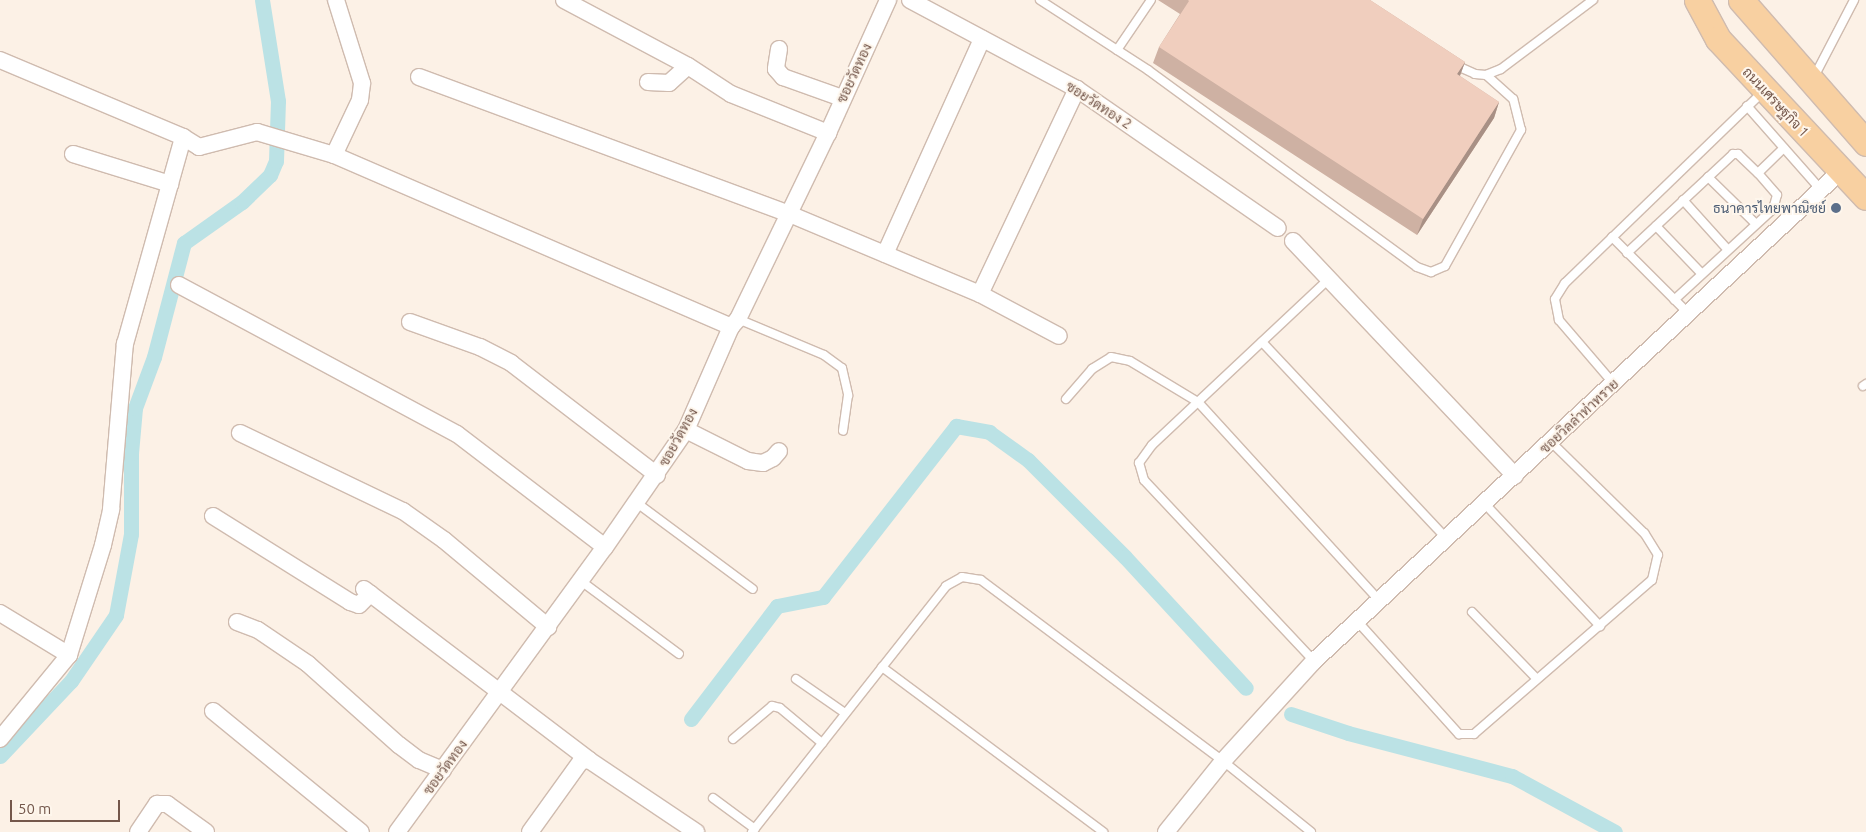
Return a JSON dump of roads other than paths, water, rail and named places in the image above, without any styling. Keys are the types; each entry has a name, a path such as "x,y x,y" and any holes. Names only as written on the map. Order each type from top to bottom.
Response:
{"main road":[{"name":"ถนนเศรษฐกิจ 1","path":"1697,0 1718,39 1756,99 1842,170 1866,197"},
{"path":"1741,0 1811,83 1865,140"}],"street":[{"path":"334,155 360,100 362,84 336,0"},
{"path":"564,0 688,66 731,94 828,133"},
{"name":"ซอยวัดทอง","path":"397,832 606,547 686,430 734,323 828,133 842,98 888,0"},
{"name":"ซอยวัดทอง 2","path":"910,0 1077,88 1278,228"},
{"path":"886,254 982,39"},
{"path":"779,49 776,69 782,77 842,98"},
{"path":"0,60 183,137 199,147 249,134 268,134 334,155 734,323"},
{"path":"648,82 669,83 688,66"},
{"path":"419,77 787,213 980,294 1059,336"},
{"path":"980,294 1077,88"},
{"path":"0,739 69,654 111,509 125,344 183,137"},
{"path":"73,154 170,184"},
{"name":"ซอยวิลล่าท่าทราย","path":"1166,832 1223,761 1314,661 1448,539 1842,170"},
{"path":"1293,241 1515,476"},
{"path":"179,284 457,434 606,547"},
{"path":"410,322 480,347 511,363 657,475"},
{"path":"686,430 748,461 763,463 778,451"},
{"path":"240,433 403,512 444,540 548,626"},
{"path":"213,516 350,602 359,605 367,592 589,760 696,832"},
{"path":"0,613 69,654"},
{"path":"237,622 258,630 308,664 418,760 443,770"},
{"path":"213,711 361,832"},
{"path":"530,832 581,761 589,760"},
{"path":"138,832 157,804 167,804 206,832"}],"lane":[{"path":"1040,0 1117,50 1417,267 1431,272 1444,266 1521,130 1513,99 1486,75 1460,70 1445,58"},
{"path":"1117,50 1151,0"},
{"path":"1486,75 1501,68 1594,0"},
{"path":"1811,83 1854,0"},
{"path":"1614,384 1559,320 1555,300 1565,282 1756,99 1784,148 1821,190"},
{"path":"1758,173 1784,148"},
{"path":"1627,253 1733,154 1738,154 1758,173 1777,195 1773,209 1674,300"},
{"path":"1708,177 1756,224"},
{"path":"1683,200 1728,250"},
{"path":"1656,226 1702,274"},
{"path":"1612,237 1688,314"},
{"path":"1314,661 1144,480 1139,463 1152,445 1329,280"},
{"path":"734,323 824,355 842,368 848,394 843,431"},
{"path":"1262,342 1448,539"},
{"path":"1066,399 1092,369 1111,357 1130,362 1198,402 1381,601"},
{"path":"1358,622 1459,734 1474,734 1652,580 1658,555 1644,533 1551,442"},
{"path":"637,503 753,589"},
{"path":"1485,504 1600,626"},
{"path":"713,798 754,830 946,586 962,577 981,580 1223,761 1312,832"},
{"path":"581,581 678,654"},
{"path":"1472,612 1537,679"},
{"path":"882,668 1103,832"},
{"path":"796,679 846,713"},
{"path":"733,739 772,706 780,708 822,743"}],"waterway":[{"path":"0,756 71,681 116,615 131,534 131,453 135,408 154,357 184,243 242,202 270,175 276,161 278,101 262,0"},
{"path":"691,719 777,606 823,597 956,426 989,432 1028,460 1125,557 1246,688"},
{"path":"1291,714 1348,733 1512,776 1615,832"}],"place":[{"name":"ธนาคารไทยพาณิชย์","path":"1836,208"}]}
